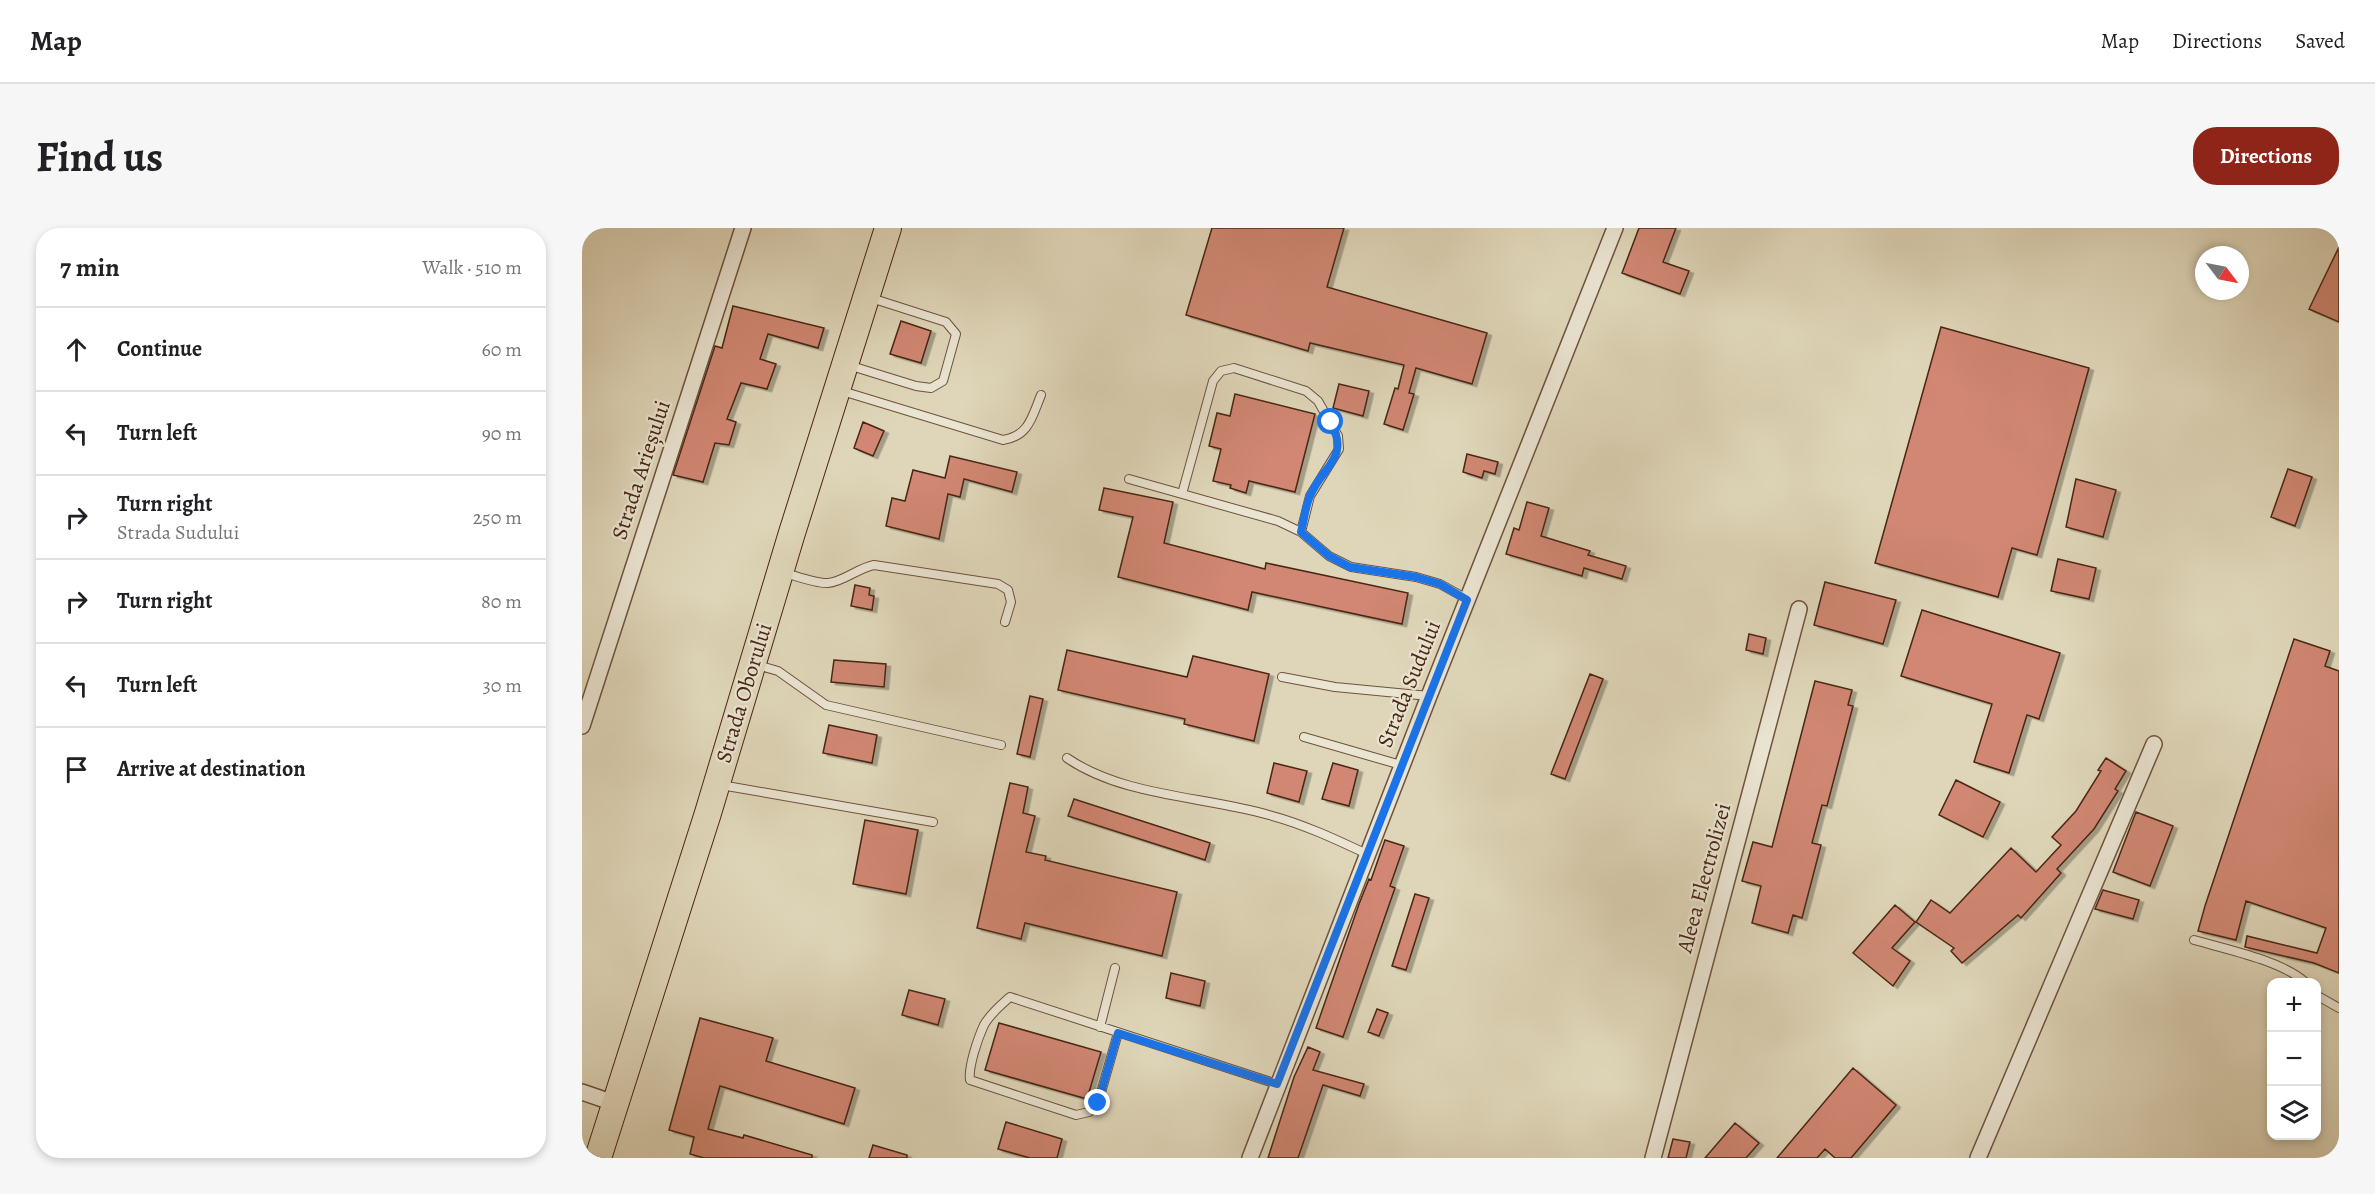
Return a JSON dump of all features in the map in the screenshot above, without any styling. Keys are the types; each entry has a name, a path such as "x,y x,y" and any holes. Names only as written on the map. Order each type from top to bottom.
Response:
{"main road":[{"name":"Strada Oborului","path":"598,1158 888,228"}],"street":[{"name":"Strada Arieșului","path":"582,726 743,228"},
{"name":"Strada Sudului","path":"1250,1158 1401,765 1615,228"},
{"name":"Aleea Electrolizei","path":"1653,1158 1799,609"},
{"path":"1978,1158 2154,744"},
{"path":"582,1092 614,1103"}],"lane":[{"path":"845,364 916,386 931,388 943,381 956,334 946,322 867,296"},
{"path":"1182,494 1213,381 1221,371 1234,368 1306,391 1318,402 1338,436 1339,449 1310,496 1301,532"},
{"path":"837,389 1003,440 1016,438 1028,427 1041,395"},
{"path":"1129,479 1278,521 1301,532 1329,556 1350,567 1416,577 1440,584 1467,600"},
{"path":"780,572 828,583 844,578 861,568 874,565 998,584 1008,590 1011,602 1005,622"},
{"path":"752,664 778,670 826,705 1001,745"},
{"path":"1282,677 1353,690 1429,696"},
{"path":"1304,737 1401,765"},
{"path":"1067,758 1085,770 1112,781 1268,814 1316,830 1367,854"},
{"path":"716,784 933,822"},
{"path":"2194,940 2274,965 2300,978"},
{"path":"1100,1027 1115,968"},
{"path":"1118,1033 1098,1103 1089,1112 1076,1115 970,1080 969,1072 984,1025 997,1008 1010,997 1277,1084"},
{"path":"2321,998 2339,1008"}],"building":[{"path":"1212,228 1344,228 1327,287 1487,333 1472,384 1416,368 1409,393 1414,394 1403,430 1384,424 1395,388 1398,389 1404,365 1310,343 1308,351 1186,315"},
{"path":"1639,228 1676,228 1663,262 1689,271 1680,294 1622,273"},
{"path":"2339,247 2339,322 2309,309"},
{"path":"733,306 824,328 818,348 768,334 760,359 776,364 767,389 741,383 727,419 736,422 729,445 715,443 703,482 673,475 715,346 722,348"},
{"path":"901,321 931,331 921,363 890,354"},
{"path":"1941,327 2089,368 2037,555 2012,548 1998,597 1875,563"},
{"path":"1339,384 1369,391 1363,416 1333,408"},
{"path":"1235,394 1315,414 1295,492 1249,481 1246,493 1230,488 1231,485 1213,481 1221,449 1209,446 1217,413 1230,416"},
{"path":"863,422 884,431 873,456 854,448"},
{"path":"1467,454 1498,462 1495,474 1484,471 1482,478 1463,472"},
{"path":"950,456 1017,472 1012,492 964,479 960,497 948,494 939,539 886,526 892,498 905,501 913,470 945,478"},
{"path":"2288,469 2312,477 2295,526 2271,517"},
{"path":"2076,479 2116,490 2103,537 2066,527"},
{"path":"1104,488 1173,502 1164,543 1265,569 1266,563 1408,593 1402,624 1252,592 1248,610 1118,577 1133,517 1099,510"},
{"path":"1527,502 1549,508 1541,536 1590,551 1588,555 1626,566 1622,579 1584,568 1582,576 1506,554 1514,528 1519,530"},
{"path":"2058,559 2096,568 2089,599 2051,591"},
{"path":"1825,582 1896,600 1883,644 1814,625"},
{"path":"855,585 870,588 869,595 874,596 872,610 851,606"},
{"path":"1922,610 2060,653 2039,719 2027,715 2009,773 1974,762 1992,704 1901,676"},
{"path":"1749,634 1766,638 1763,654 1746,650"},
{"path":"2294,639 2330,651 2325,666 2339,671 2339,973 2314,963 2245,947 2247,936 2317,953 2326,928 2246,901 2236,940 2198,931"},
{"path":"1067,650 1187,677 1193,656 1269,674 1254,741 1184,724 1185,719 1058,690"},
{"path":"834,660 886,664 884,687 831,682"},
{"path":"1590,674 1603,679 1565,779 1551,774"},
{"path":"1815,681 1852,690 1848,705 1853,706 1827,806 1822,805 1812,843 1821,845 1802,918 1793,915 1788,933 1752,923 1761,886 1742,881 1753,842 1772,847"},
{"path":"1030,696 1043,699 1030,757 1017,754"},
{"path":"829,725 877,735 872,763 823,753"},
{"path":"2106,758 2126,771 2115,789 2118,791 2094,829 2057,869 2061,873 2021,918 2018,915 1962,963 1951,951 1954,948 1916,922 1931,900 1950,913 2011,848 2036,872 2061,845 2052,837 2076,811 2101,771 2098,770"},
{"path":"1274,763 1307,771 1299,802 1267,793"},
{"path":"1333,763 1358,770 1349,806 1322,799"},
{"path":"1956,780 2000,802 1983,837 1939,815"},
{"path":"1010,783 1028,787 1023,813 1035,816 1026,852 1046,856 1045,860 1177,892 1162,956 1025,923 1021,939 977,928"},
{"path":"1074,799 1210,843 1205,860 1068,816"},
{"path":"2136,812 2173,826 2150,886 2113,872"},
{"path":"865,820 918,830 906,894 853,884"},
{"path":"1385,840 1404,846 1390,886 1395,888 1343,1037 1316,1028 1359,904 1369,879 1371,880"},
{"path":"2103,890 2139,900 2133,919 2095,909"},
{"path":"1415,894 1429,898 1406,970 1392,966"},
{"path":"1895,905 1915,922 1892,948 1910,961 1893,986 1853,953"},
{"path":"1171,973 1205,981 1200,1006 1166,998"},
{"path":"909,990 945,999 938,1025 902,1015"},
{"path":"1377,1009 1388,1013 1379,1036 1368,1032"},
{"path":"700,1018 773,1038 766,1061 855,1088 844,1124 720,1086 708,1129 743,1138 744,1135 812,1155 812,1158 704,1158 690,1154 694,1137 669,1130"},
{"path":"999,1023 1101,1052 1087,1099 985,1070"},
{"path":"1308,1047 1320,1052 1313,1070 1364,1084 1360,1096 1323,1085 1298,1158 1268,1158 1294,1077"},
{"path":"1853,1068 1896,1105 1851,1158 1835,1158 1825,1149 1817,1158 1777,1158"},
{"path":"1006,1122 1062,1139 1057,1158 1030,1158 998,1149"},
{"path":"1735,1123 1759,1143 1746,1158 1705,1158"},
{"path":"1673,1139 1690,1142 1686,1158 1668,1158"},
{"path":"873,1145 907,1155 907,1158 869,1158"}],"route":[{"path":"1098,1103 1118,1033 1277,1084 1467,600 1440,584 1416,577 1350,567 1329,556 1301,532 1310,496 1339,449 1338,436 1331,422"}]}
